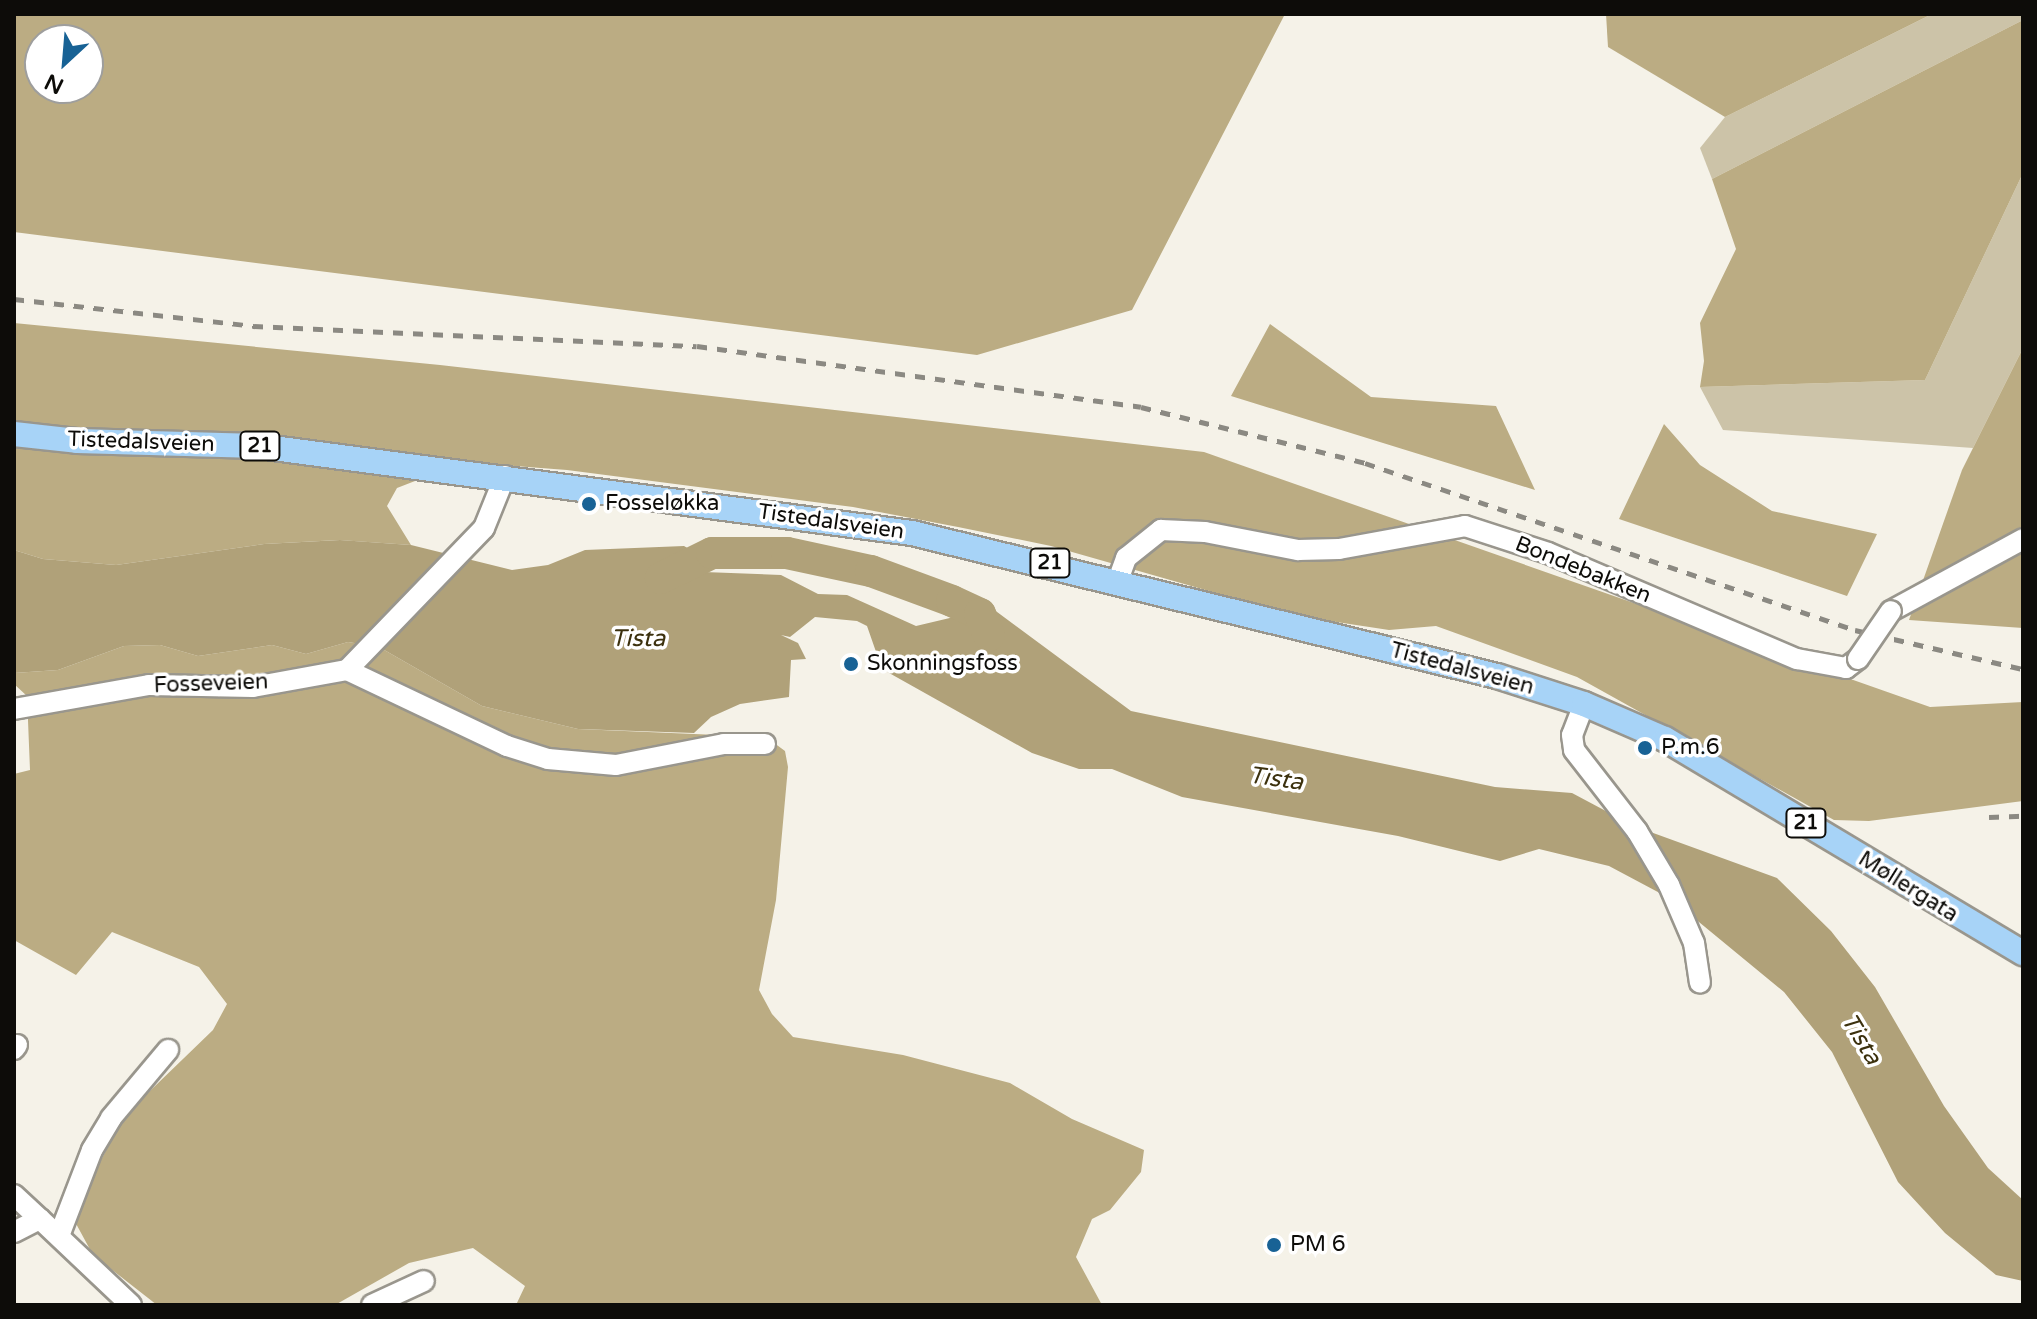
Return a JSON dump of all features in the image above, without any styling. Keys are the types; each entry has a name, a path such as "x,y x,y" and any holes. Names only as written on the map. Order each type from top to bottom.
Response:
{"main road":[{"name":"Tistedalsveien","path":"14,434 77,441 258,446 505,476 927,535 1497,676 1584,704"},
{"name":"Møllergata","path":"1584,704 1699,758 2023,953"}],"street":[{"path":"505,476 484,528 460,558 347,670 507,746 548,759 616,765 724,744 765,744"},
{"name":"Bondebakken","path":"1117,583 1126,558 1161,530 1205,532 1298,550 1339,549 1465,526 1548,553 1797,659 1846,668 1858,659 1891,611 2023,539"},
{"name":"Fosseveien","path":"14,709 149,685 253,687 347,670"},
{"path":"1584,704 1572,735 1587,770 1637,831 1694,943 1700,983"},
{"path":"59,1236 92,1150 111,1118 168,1050"},
{"path":"14,1195 131,1305"},
{"path":"14,1232 40,1219"},
{"path":"372,1305 424,1281"}],"shaded area":[{"path":"14,14 1285,14 1132,310 977,355 14,232"},
{"path":"1606,14 1932,14 1725,117 1608,47"},
{"path":"1932,14 2023,14 2023,20 1712,179 1700,148 1725,117"},
{"path":"2023,20 2023,173 1925,380 1700,387 1704,361 1700,323 1736,249 1712,179"},
{"path":"2023,173 2023,348 1973,448 1723,430 1700,387 1925,380"},
{"path":"14,323 440,365 1204,452 1930,707 2023,702 2023,801 1869,821 1834,820 1577,677 1436,626 1389,630 1297,616 1051,546 958,527 853,507 567,470 464,462 397,488 387,506 411,545 339,540 264,544 116,565 43,559 14,550"},
{"path":"1270,324 1371,397 1496,406 1535,490 1231,396"},
{"path":"2023,348 2023,628 1909,620 1962,470"},
{"path":"1664,424 1700,465 1772,511 1877,534 1847,596 1619,519"},
{"path":"348,642 379,647 482,706 578,729 766,737 785,751 788,767 776,900 759,990 772,1014 793,1037 903,1055 1010,1083 1072,1119 1144,1150 1141,1172 1110,1210 1092,1219 1076,1257 1102,1305 516,1305 525,1286 473,1248 409,1263 335,1305 157,1305 93,1255 74,1220 125,1115 213,1030 227,1004 199,967 112,932 76,975 14,940 14,774 30,770 27,696 14,684 14,673 58,670 124,646 160,645 198,656 272,645 306,654"}],"water":[{"name":"Tista","path":"340,540 411,545 512,570 548,565 585,550 684,546 696,553 704,572 781,575 818,594 847,595 916,626 954,617 964,604 989,606 1131,711 1495,787 1572,793 1634,826 1777,878 1831,931 1875,987 1944,1106 1988,1168 2023,1200 2023,1281 1996,1275 1945,1233 1898,1182 1832,1052 1784,992 1671,899 1609,866 1539,849 1500,861 1398,836 1182,797 1112,769 1079,769 1032,753 882,669 867,626 857,621 815,617 790,637 781,635 798,643 806,659 791,660 789,697 740,704 711,717 694,733 578,729 482,706 379,647 348,642 306,654 272,645 198,656 160,645 124,646 58,670 14,673 14,550 43,559 116,565 264,544"}],"waterway":[{"path":"661,578 712,553 787,553 871,571 952,601 980,614 989,635"}],"railway":[{"path":"14,299 253,326 697,346 1141,407 1365,463 1855,630 2023,669"},
{"path":"1989,817 2023,816"}],"place":[{"name":"Fosseløkka","path":"589,504"},
{"name":"Skonningsfoss","path":"851,664"},
{"name":"P.m.6","path":"1645,748"},
{"name":"PM 6","path":"1274,1245"}]}
